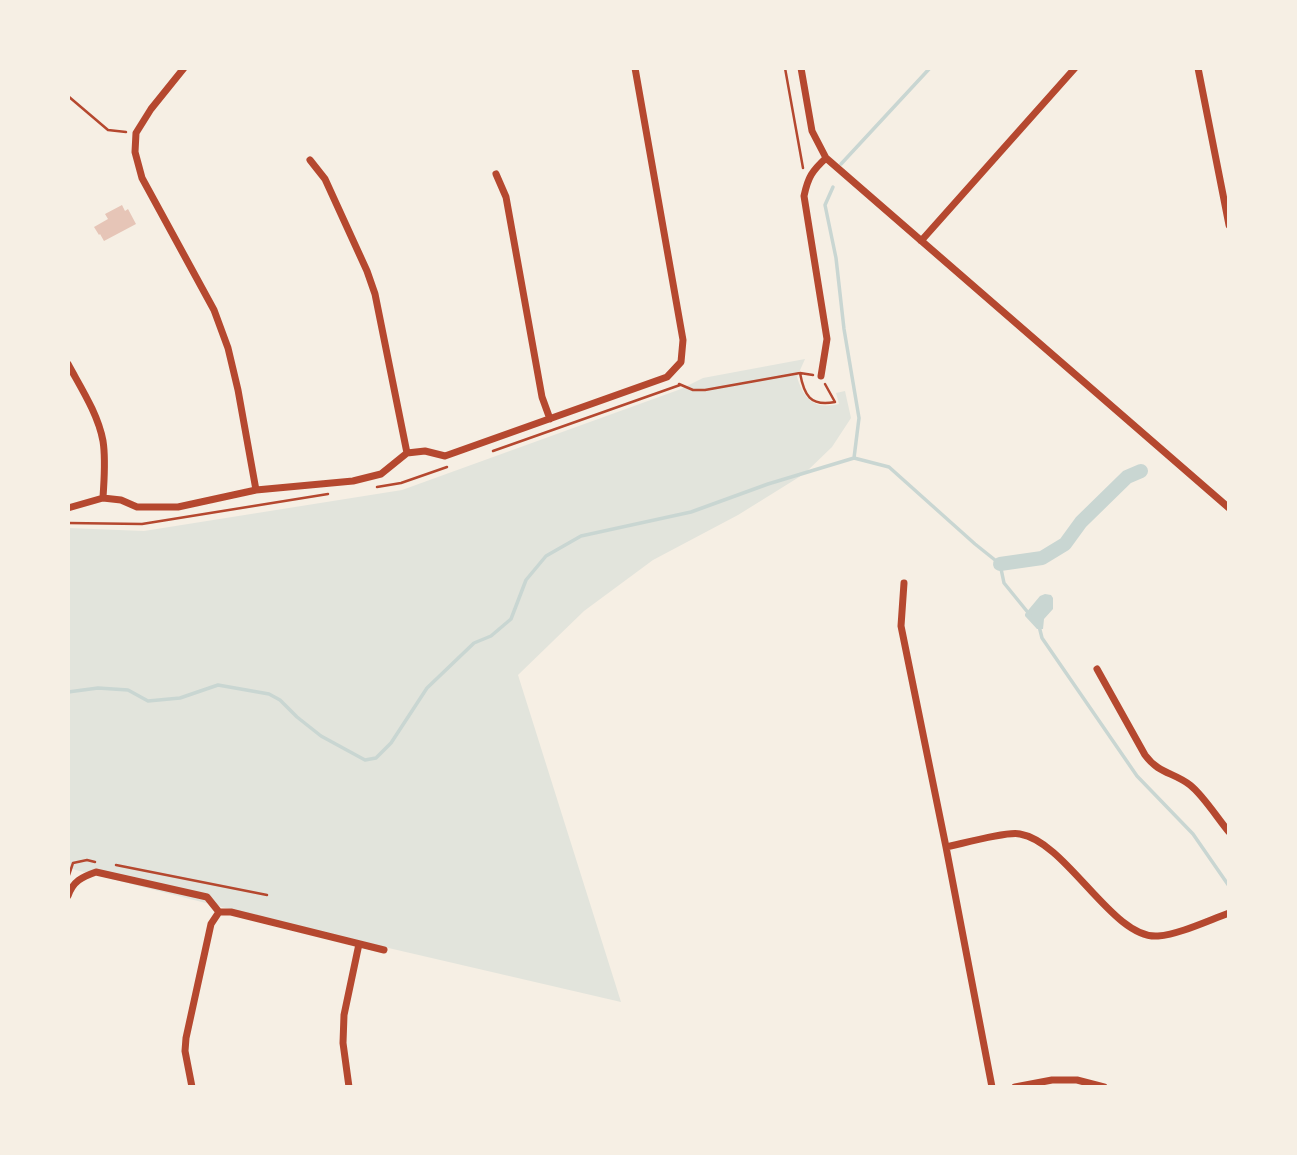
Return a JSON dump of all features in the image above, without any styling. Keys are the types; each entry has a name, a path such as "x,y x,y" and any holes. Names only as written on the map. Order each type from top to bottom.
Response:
{"street":[{"path":"184,68 151,109 136,133 135,152 142,178 214,310 228,348 256,490"},
{"path":"68,508 103,498 121,500 137,507 178,507 256,490 372,477 381,474 407,453 425,452 446,456 667,377 681,362 683,340 635,68"},
{"path":"801,68 812,131 826,158 1229,508"},
{"path":"921,241 1074,68"},
{"path":"1198,68 1229,225"},
{"path":"821,376 827,339 804,196 813,170 826,158"},
{"path":"310,160 325,179 375,294 407,453"},
{"path":"496,174 506,197 542,397 550,419"},
{"path":"68,364 95,416 103,441 103,498"},
{"path":"904,583 901,626 992,1087"},
{"path":"1097,669 1151,764 1192,787 1229,832"},
{"path":"946,847 1017,833 1033,838 1049,848 1121,920 1144,936 1175,932 1229,913"},
{"path":"68,896 71,887 81,877 96,872 207,897 219,912"},
{"path":"219,912 231,912 384,950"},
{"path":"192,1087 185,1051 186,1038 211,924 219,912"},
{"path":"349,1087 343,1043 344,1015 359,944"},
{"path":"1015,1087 1052,1080 1077,1080 1104,1087"}],"path":[{"path":"785,68 807,181"},
{"path":"68,96 108,130 136,133"},
{"path":"667,377 680,385 699,390 800,373 821,376 835,401 825,404 808,397 800,373"},
{"path":"68,879 73,863 87,860 100,862"},
{"path":"112,864 267,895"}],"shaded area":[{"path":"805,359 797,377 803,392 812,401 823,406 839,404 836,393 845,391 851,418 832,447 804,474 738,515 653,560 584,611 518,675 621,1002 324,933 68,868 68,528 144,531 402,490 681,389 703,378"},
{"path":"1045,594 1053,598 1053,609 1044,619 1043,629 1037,629 1025,614 1040,596"}],"building":[{"path":"122,205 125,211 128,209 136,224 104,241 94,227 108,219 105,214"}],"waterway":[{"path":"841,164 930,68"},
{"path":"833,187 825,205 836,258 844,329 859,418 854,458"},
{"path":"68,692 98,688 128,690 148,701 180,698 218,685 269,694 280,700 321,736 365,760 376,758 391,743 427,688 474,643 491,636 511,619 526,580 546,556 581,536 691,512 768,484 854,458 889,467 1000,564 1004,583 1030,615"},
{"path":"1000,564 1042,558 1065,544 1081,522 1127,477 1141,471"},
{"path":"1039,626 1042,638 1137,776 1193,834 1229,886"}]}
